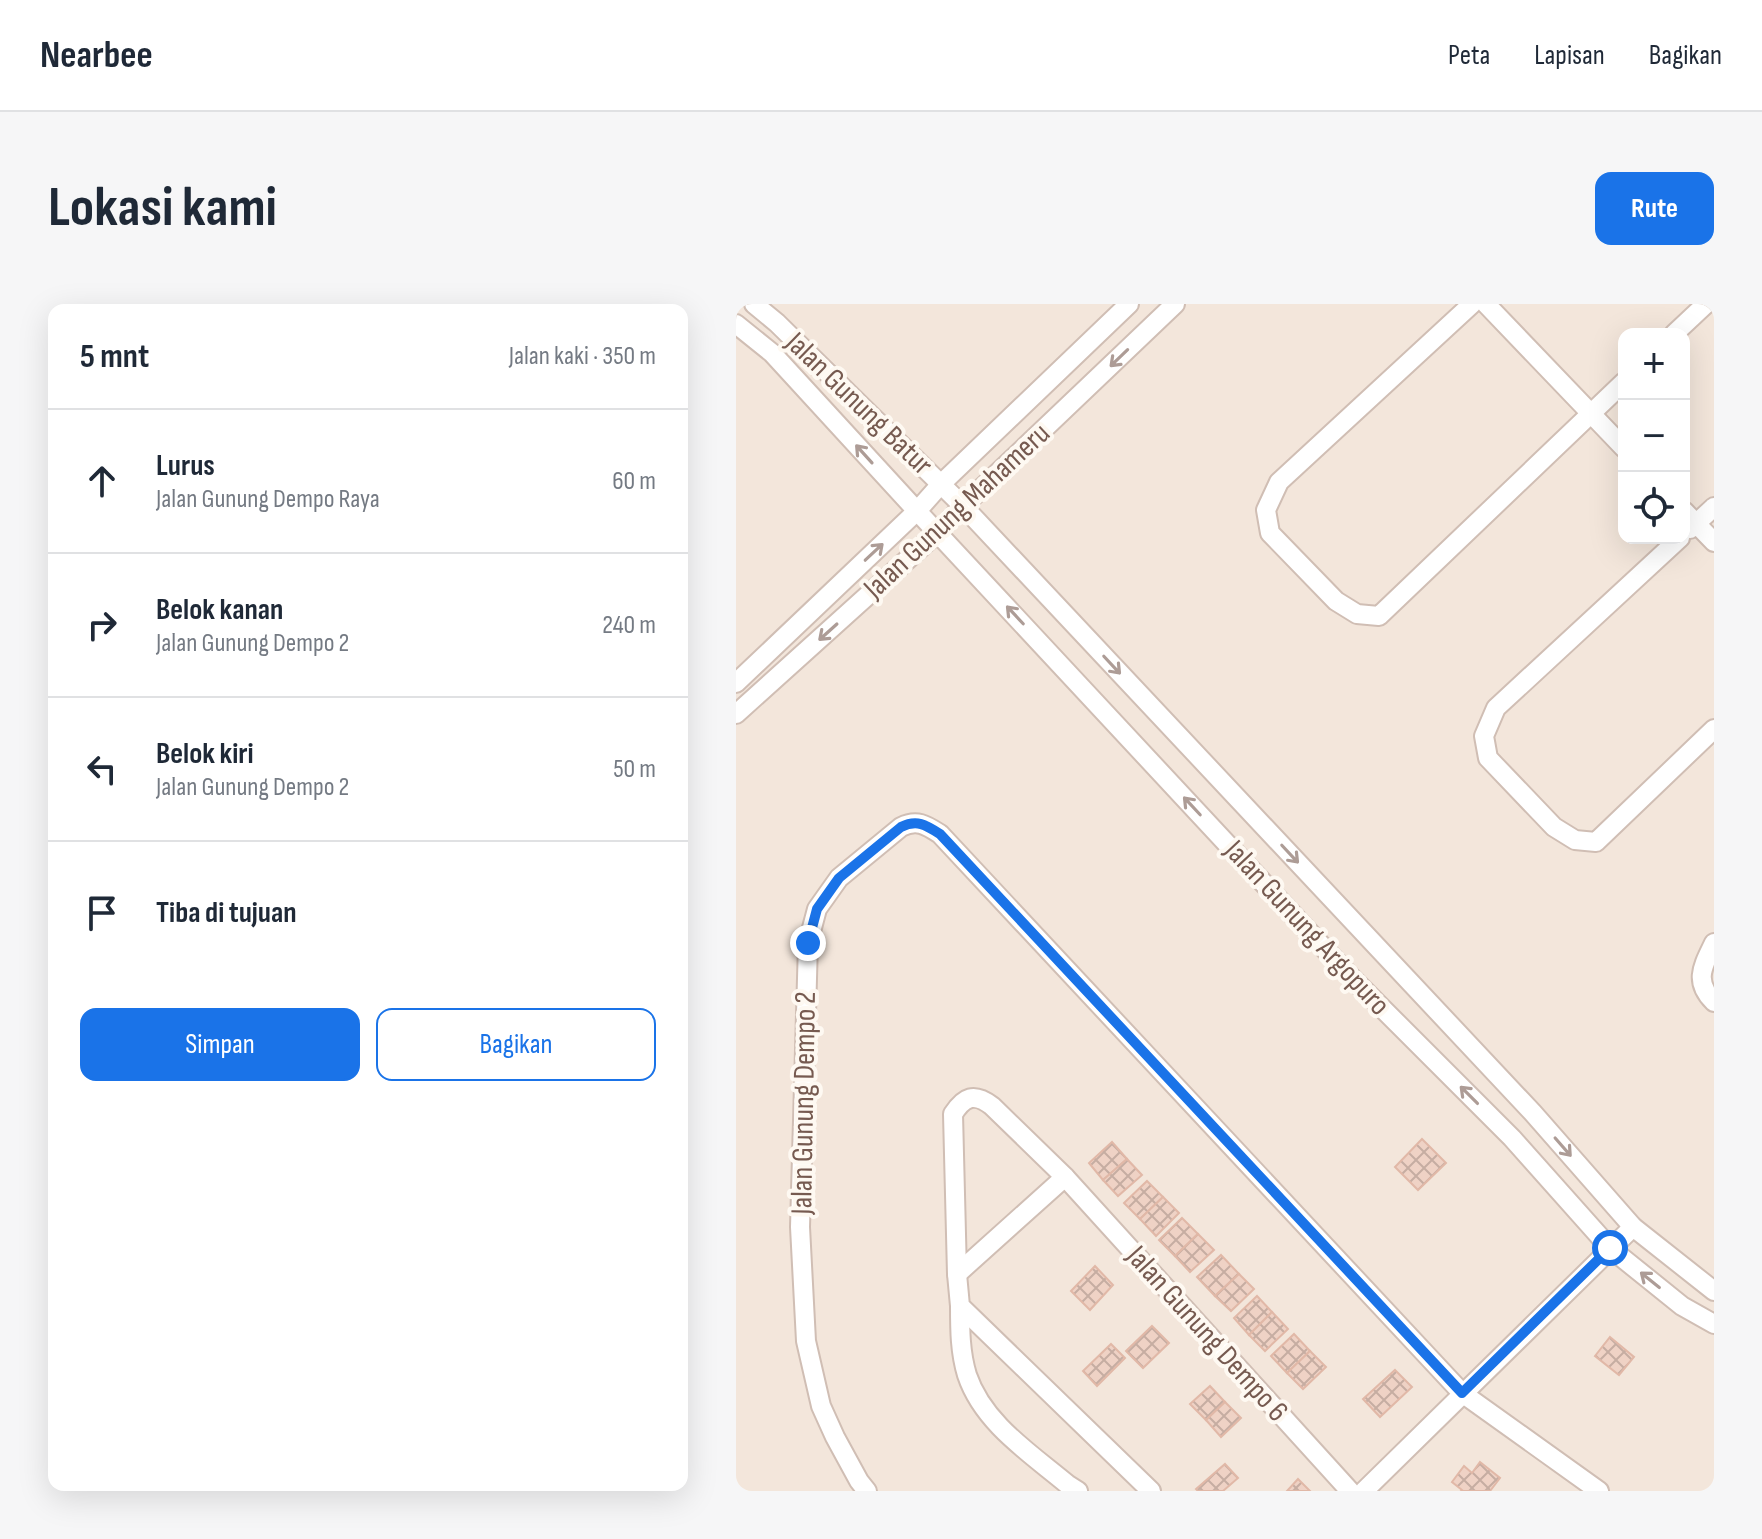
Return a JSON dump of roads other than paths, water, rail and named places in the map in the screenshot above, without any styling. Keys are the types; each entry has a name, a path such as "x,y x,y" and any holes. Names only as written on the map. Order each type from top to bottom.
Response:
{"street":[{"name":"Jalan Gunung Batur","path":"754,304 963,506"},
{"name":"Jalan Gunung Mahameru","path":"736,683 1129,304"},
{"name":"Jalan Gunung Mahameru","path":"736,714 938,532 1175,304"},
{"path":"1472,304 1279,482 1266,510 1270,533 1336,601 1357,614 1379,616 1618,388"},
{"path":"1486,304 1618,442"},
{"path":"1680,328 1706,304"},
{"name":"Jalan Gunung Batur","path":"736,324 772,353 917,511"},
{"name":"Jalan Gunung Argopuro","path":"963,506 1533,1113 1633,1227 1714,1291"},
{"path":"1690,524 1714,507"},
{"name":"Jalan Gunung Argopuro","path":"917,511 1350,976 1512,1138 1610,1248 1682,1306 1714,1324"},
{"path":"1690,529 1714,542"},
{"path":"1668,544 1496,708 1484,736 1488,758 1554,827 1575,840 1596,842 1714,729"},
{"name":"Jalan Gunung Dempo 2","path":"867,1491 841,1448 821,1406 806,1341 800,1227 808,943 817,909 839,878 909,823 921,823 940,834 1462,1393"},
{"path":"1714,943 1701,970 1705,993 1714,1002"},
{"name":"Jalan Gunung Dempo 6","path":"1078,1491 1002,1430 977,1397 967,1375 960,1344 953,1114 961,1102 972,1098 982,1099 992,1106 1065,1177 1350,1491"},
{"path":"957,1274 1065,1177"},
{"path":"1364,1491 1633,1227"},
{"path":"960,1306 1151,1491"},
{"path":"1462,1393 1599,1491"}]}
